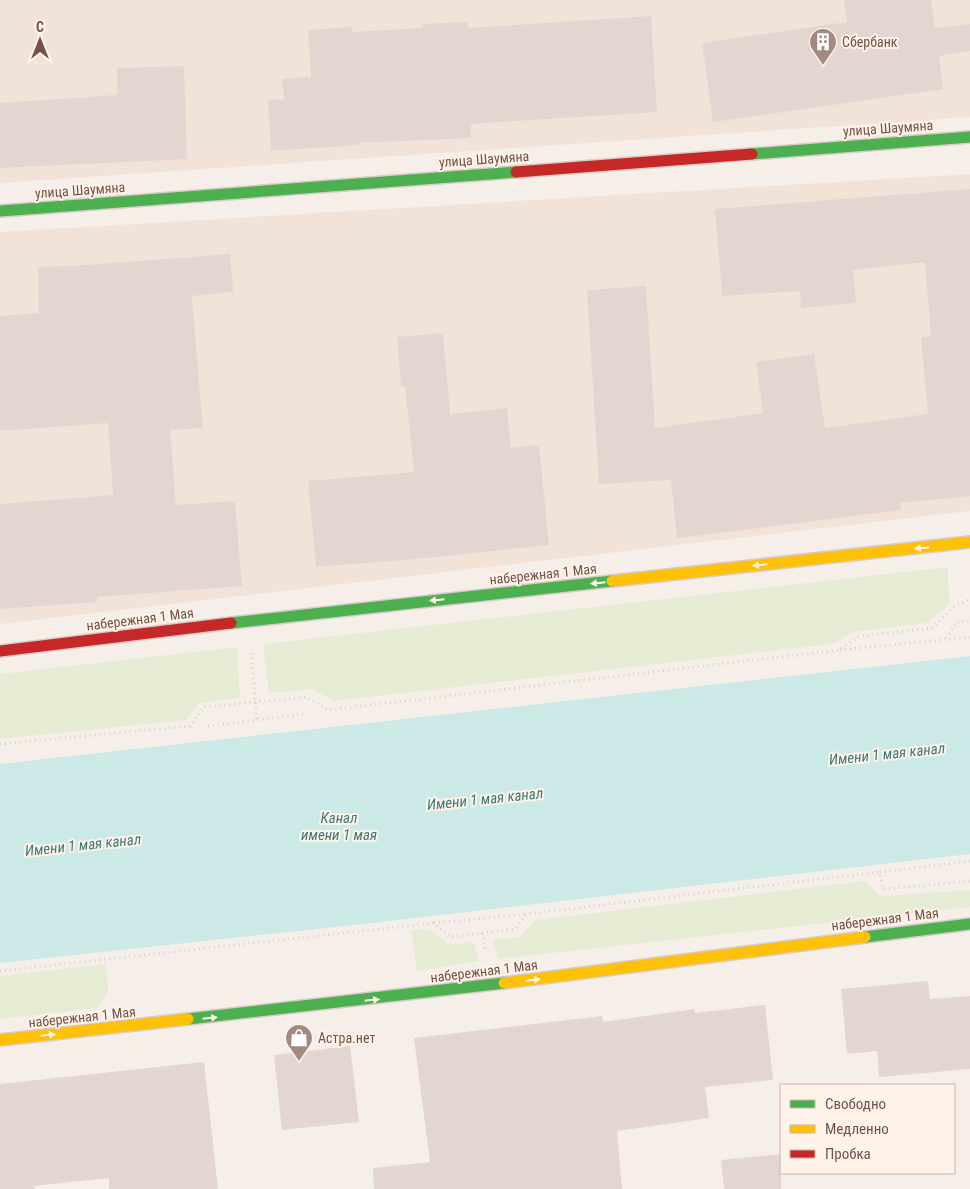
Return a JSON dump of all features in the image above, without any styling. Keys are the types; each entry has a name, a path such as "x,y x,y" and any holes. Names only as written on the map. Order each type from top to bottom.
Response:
{"main road":[{"name":"улица Шаумяна","path":"0,212 970,136"},
{"name":"набережная 1 Мая","path":"0,651 258,620 970,542"},
{"name":"набережная 1 Мая","path":"0,1040 421,994 970,924"}],"path":[{"path":"839,650 859,636 932,628 954,607 970,599"},
{"path":"946,639 957,622 970,621"},
{"path":"0,744 190,726 204,708 256,702 306,697 328,710 839,650 970,637"},
{"path":"252,674 257,720"},
{"path":"208,726 304,714"},
{"path":"0,971 527,914 970,861"},
{"path":"879,872 883,889 970,881"},
{"path":"433,923 450,937 514,929 527,914"},
{"path":"482,933 486,952"}],"shaded area":[{"path":"0,0 970,0 970,117 0,183"},
{"path":"970,174 970,511 0,624 0,232"}],"green space":[{"path":"948,567 949,604 927,623 853,632 833,644 333,701 313,689 269,693 263,644"},
{"path":"237,647 240,698 199,703 186,720 0,739 0,674"},
{"path":"865,881 881,896 970,890 970,907 498,959 493,940 520,937 535,920"},
{"path":"429,929 448,944 474,943 479,961 417,971 411,930"},
{"path":"106,964 108,990 98,1008 0,1019 0,976"}],"water":[{"name":"Канал имени 1 мая","path":"970,656 970,854 354,925 0,963 0,764"}],"building":[{"name":"Сбербанк","path":"844,0 931,0 935,28 970,24 970,51 939,56 943,89 713,122 702,43 847,22"},
{"path":"651,16 657,112 471,124 471,138 359,143 359,145 271,151 268,100 284,99 282,79 311,77 308,30 351,27 352,32 423,28 423,24 467,22 468,28"},
{"path":"184,66 187,159 0,168 0,103 117,95 117,68"},
{"path":"970,189 970,496 900,503 901,510 677,538 671,480 599,484 587,290 646,286 655,428 763,413 756,362 814,354 825,428 928,414 921,337 931,336 925,262 853,270 856,303 801,308 800,291 722,296 715,209"},
{"path":"230,254 233,292 192,296 203,428 170,430 176,505 235,501 242,586 97,597 97,602 0,609 0,504 113,495 108,423 0,431 0,316 39,313 38,267"},
{"path":"443,333 450,414 507,408 511,448 539,445 549,545 417,559 316,567 308,481 414,472 405,386 401,386 397,337"},
{"path":"928,981 930,999 970,996 970,1069 879,1077 877,1051 847,1054 841,989"},
{"path":"765,1005 773,1080 705,1087 709,1118 617,1131 622,1189 374,1189 373,1168 430,1162 414,1038 602,1016 603,1022 694,1009 695,1013"},
{"path":"350,1046 359,1122 282,1130 274,1055"},
{"path":"204,1062 218,1189 109,1189 109,1178 34,1186 35,1189 0,1189 0,1084"},
{"path":"780,1154 781,1189 724,1189 721,1160"}],"traffic: fast":[{"path":"752,154 970,137"},
{"path":"0,211 516,172"},
{"path":"231,623 612,581"},
{"path":"865,937 970,924"},
{"path":"188,1019 504,983"}],"traffic: slow":[{"path":"612,581 970,542"},
{"path":"504,983 865,937"},
{"path":"0,1040 188,1019"}],"traffic: jam":[{"path":"516,172 752,154"},
{"path":"0,651 231,623"}],"place":[{"name":"Сбербанк","path":"823,66"},
{"name":"Астра.нет","path":"299,1062"}],"water label":[{"name":"Имени 1 мая канал","path":"887,754"},
{"name":"Имени 1 мая канал","path":"485,799"},
{"name":"Имени 1 мая канал","path":"83,845"}]}
